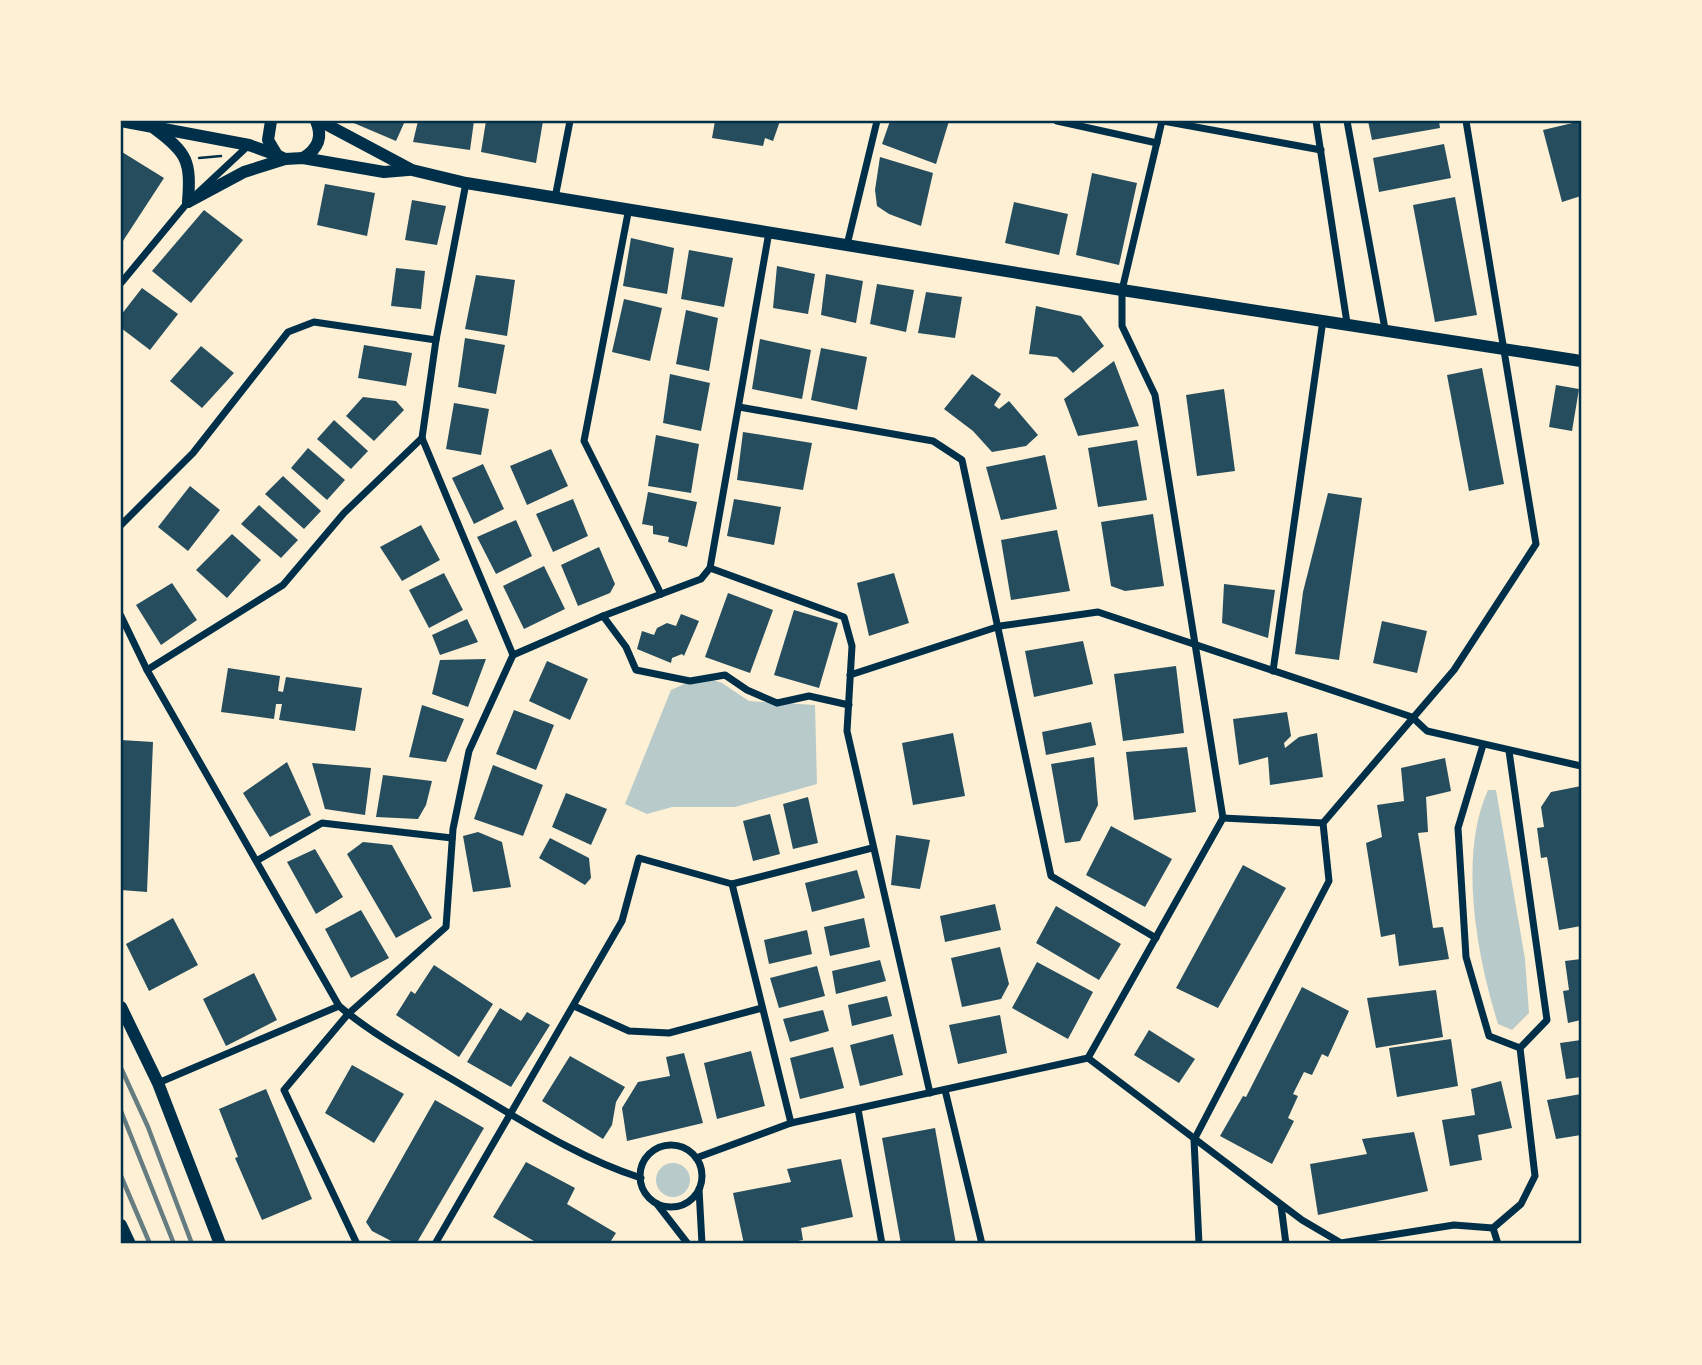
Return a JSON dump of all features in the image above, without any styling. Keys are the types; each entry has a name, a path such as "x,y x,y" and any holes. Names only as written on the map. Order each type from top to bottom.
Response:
{"street":[{"path":"121,121 248,145 281,157 303,158 384,172 412,170"},
{"path":"271,121 268,140 281,157"},
{"path":"303,158 316,148 319,140 318,121"},
{"path":"318,121 412,170 466,183 629,207 1122,290 1385,328 1581,361"},
{"path":"555,198 570,121"},
{"path":"848,245 877,121"},
{"path":"1057,121 1157,143"},
{"path":"696,1158 791,1123 1088,1058 1223,818 1155,395 1122,326 1122,290 1157,143 1163,121 1321,150"},
{"path":"1316,121 1347,323"},
{"path":"1347,121 1385,328"},
{"path":"1199,1244 1194,1140 1329,881 1323,823 1454,670 1536,544 1506,360 1501,347 1466,121"},
{"path":"152,127 186,156 190,169 188,202"},
{"path":"121,283 188,202 248,145"},
{"path":"188,202 244,172 281,157"},
{"path":"466,183 436,340 422,438 513,655"},
{"path":"629,207 584,441 661,594"},
{"path":"357,1244 284,1090 348,1014 446,927 452,838 470,751 513,655 603,616 701,579 710,568 769,232"},
{"path":"1273,671 1323,320"},
{"path":"121,525 193,453 288,331 314,322 436,340"},
{"path":"739,407 933,441 962,460 1000,626 1051,876 1156,938"},
{"path":"147,670 283,585 344,513 422,438"},
{"path":"710,568 844,617 852,646 847,731 930,1093"},
{"path":"850,675 1000,626 1098,612 1412,717 1427,731 1581,765"},
{"path":"121,616 147,670 258,860 339,1006 366,1028 512,1115 610,1168 640,1178"},
{"path":"603,616 626,647 636,670 690,681 725,675 747,690 777,703 809,696 849,705"},
{"path":"1483,745 1458,828 1466,957 1489,1036 1520,1048"},
{"path":"1509,751 1547,1020 1520,1048"},
{"path":"1223,818 1323,823"},
{"path":"258,860 322,823 452,838"},
{"path":"435,1244 622,921 639,858 732,884 872,848"},
{"path":"732,884 791,1123"},
{"path":"158,1083 339,1006"},
{"path":"574,1006 629,1031 669,1033 762,1008"},
{"path":"121,1007 158,1083 220,1244"},
{"path":"1088,1058 1281,1205 1341,1243 1454,1225 1493,1228 1521,1204 1535,1176 1520,1048"},
{"path":"945,1090 982,1244"},
{"path":"858,1109 882,1244"},
{"path":"688,1244 643,1190 640,1178 644,1162 658,1148 679,1146 696,1158 701,1168 699,1188 702,1244"},
{"path":"657,1204 666,1207 685,1204 699,1188"},
{"path":"1281,1205 1286,1244"},
{"path":"121,1225 130,1244"},
{"path":"1493,1228 1497,1244"}],"path":[{"path":"196,159 226,156"}],"shaded area":[{"path":"702,676 722,683 749,701 815,705 817,784 735,807 672,807 647,814 625,804 671,690"},
{"path":"1488,790 1496,790 1525,959 1529,1013 1512,1030 1498,1024 1483,968 1474,907 1474,845 1479,816"},
{"path":"673,1163 685,1168 690,1180 685,1192 673,1197 661,1192 656,1180 661,1168"}],"building":[{"path":"349,121 405,121 396,141"},
{"path":"418,121 474,121 470,150 413,142"},
{"path":"486,121 543,121 536,163 481,152"},
{"path":"715,121 780,121 773,141 765,138 763,146 712,138"},
{"path":"890,121 949,121 936,164 882,144"},
{"path":"1368,121 1439,121 1440,128 1372,140"},
{"path":"1581,121 1581,196 1562,202 1543,130"},
{"path":"1444,144 1451,178 1379,192 1373,158"},
{"path":"122,152 164,178 121,244 121,154"},
{"path":"880,157 933,173 921,226 889,214 877,206 875,190"},
{"path":"1092,173 1137,183 1119,265 1076,255"},
{"path":"325,184 375,193 367,236 317,225"},
{"path":"1455,197 1477,315 1435,322 1413,205"},
{"path":"412,200 446,206 437,245 405,240"},
{"path":"1014,202 1068,214 1059,255 1005,243"},
{"path":"204,210 243,240 191,303 152,271"},
{"path":"631,238 674,248 667,294 623,286"},
{"path":"689,250 733,258 724,307 681,299"},
{"path":"777,266 815,274 808,314 773,308"},
{"path":"396,268 425,271 421,309 391,306"},
{"path":"826,274 863,281 856,323 821,315"},
{"path":"476,275 515,280 507,336 465,329"},
{"path":"877,284 914,290 906,332 870,324"},
{"path":"142,288 178,314 150,350 121,328 121,315"},
{"path":"926,292 962,297 955,338 918,333"},
{"path":"624,299 662,308 650,361 612,352"},
{"path":"1036,306 1081,316 1104,346 1073,373 1057,357 1029,354"},
{"path":"686,310 718,318 709,371 676,364"},
{"path":"465,338 505,345 496,394 458,387"},
{"path":"760,339 811,350 802,399 752,389"},
{"path":"364,345 412,353 406,386 358,378"},
{"path":"201,346 234,373 202,408 170,381"},
{"path":"821,348 867,357 857,410 811,400"},
{"path":"1114,361 1139,426 1078,436 1064,399"},
{"path":"1482,368 1504,484 1469,491 1447,375"},
{"path":"670,374 710,383 701,431 663,423"},
{"path":"972,374 1001,394 994,405 999,409 1009,401 1038,435 1026,446 992,452 973,431 944,409"},
{"path":"1556,385 1579,389 1572,431 1549,427"},
{"path":"1224,389 1235,471 1197,476 1186,395"},
{"path":"363,397 396,401 404,410 374,441 346,416"},
{"path":"454,403 489,409 481,455 446,449"},
{"path":"334,420 368,451 351,469 317,439"},
{"path":"743,432 812,443 803,490 737,480"},
{"path":"656,435 699,444 691,493 648,486"},
{"path":"1137,440 1147,500 1098,507 1088,448"},
{"path":"308,448 345,480 327,500 291,468"},
{"path":"551,449 568,486 527,505 510,466"},
{"path":"1045,455 1057,509 1001,520 986,467"},
{"path":"483,464 504,509 474,524 452,478"},
{"path":"283,476 321,511 304,529 265,494"},
{"path":"190,486 220,510 188,551 158,527"},
{"path":"648,492 697,502 687,547 668,542 669,537 653,534 653,526 642,524"},
{"path":"1328,493 1362,498 1339,660 1295,654 1303,592"},
{"path":"573,499 588,536 553,552 536,514"},
{"path":"734,499 781,507 774,545 727,536"},
{"path":"259,505 298,540 281,558 241,524"},
{"path":"1153,514 1164,586 1125,591 1111,586 1101,522"},
{"path":"516,520 532,556 496,574 477,537"},
{"path":"421,525 440,560 402,581 380,547"},
{"path":"1057,530 1070,591 1011,600 1001,540"},
{"path":"232,534 261,560 227,598 196,570"},
{"path":"599,547 615,584 610,593 578,606 561,565"},
{"path":"544,566 565,609 524,629 503,586"},
{"path":"444,573 463,610 429,628 409,590"},
{"path":"894,573 909,623 869,636 857,583"},
{"path":"172,583 197,620 161,645 136,605"},
{"path":"1224,584 1275,590 1268,638 1222,623"},
{"path":"728,593 773,610 750,673 705,657"},
{"path":"794,610 838,623 819,688 774,675"},
{"path":"681,614 699,621 684,656 682,654 672,658 671,663 637,649 642,631 654,635 657,628 667,623 676,626"},
{"path":"467,619 478,642 440,655 432,635"},
{"path":"1382,621 1427,631 1417,673 1373,663"},
{"path":"1083,641 1093,684 1034,697 1025,651"},
{"path":"486,659 468,707 432,694 440,660"},
{"path":"547,661 588,679 570,720 529,701"},
{"path":"1176,666 1184,733 1123,741 1114,674"},
{"path":"228,668 280,676 278,691 283,692 286,677 362,688 355,731 279,720 282,704 276,704 274,719 221,712"},
{"path":"422,705 464,719 446,762 409,757"},
{"path":"514,710 554,725 536,770 496,754"},
{"path":"1287,712 1291,736 1284,743 1285,748 1299,737 1317,733 1323,777 1270,785 1268,757 1239,765 1233,719"},
{"path":"1091,722 1096,745 1046,755 1042,732"},
{"path":"953,733 965,796 913,805 902,743"},
{"path":"121,740 153,742 147,892 121,890"},
{"path":"1187,747 1196,812 1134,820 1126,752"},
{"path":"1094,757 1098,805 1080,841 1065,843 1051,764"},
{"path":"1445,758 1451,791 1426,797 1428,832 1418,833 1433,928 1443,927 1449,959 1399,966 1395,934 1381,937 1366,843 1382,837 1377,805 1404,801 1401,768"},
{"path":"287,762 311,815 270,837 243,793"},
{"path":"312,763 371,768 365,815 325,809"},
{"path":"493,765 543,785 523,836 474,819"},
{"path":"383,775 432,781 426,805 418,819 376,817"},
{"path":"1581,786 1581,926 1559,930 1547,857 1541,858 1537,828 1544,827 1541,807 1551,792"},
{"path":"566,793 607,809 591,845 552,827"},
{"path":"808,797 818,843 793,849 783,804"},
{"path":"770,814 780,854 753,861 743,821"},
{"path":"1111,826 1172,859 1145,907 1086,875"},
{"path":"478,832 502,842 511,887 473,892 463,836"},
{"path":"896,835 930,840 920,889 891,885"},
{"path":"550,838 589,858 591,878 585,885 539,858"},
{"path":"363,842 392,845 432,918 396,938 347,854"},
{"path":"315,849 343,897 316,914 287,862"},
{"path":"1243,865 1286,888 1218,1008 1176,988"},
{"path":"857,870 865,898 812,912 805,883"},
{"path":"995,904 1001,930 945,942 940,916"},
{"path":"1056,906 1121,944 1099,980 1036,943"},
{"path":"361,910 389,958 351,978 325,929"},
{"path":"173,918 198,965 149,991 126,944"},
{"path":"864,918 870,947 830,956 824,927"},
{"path":"807,930 812,954 769,964 764,940"},
{"path":"1000,947 1009,984 1001,999 962,1007 951,958"},
{"path":"1581,959 1581,1020 1568,1023 1563,991 1569,990 1565,961"},
{"path":"880,960 886,981 836,994 832,971"},
{"path":"1037,962 1093,992 1068,1039 1012,1008"},
{"path":"434,965 493,1004 459,1057 396,1015 411,991 415,994"},
{"path":"817,966 825,996 779,1008 770,978"},
{"path":"254,973 277,1020 226,1046 203,999"},
{"path":"1302,987 1349,1011 1328,1057 1322,1054 1312,1075 1304,1072 1293,1094 1298,1096 1288,1118 1294,1121 1272,1164 1220,1136 1243,1096 1246,1097"},
{"path":"1436,990 1443,1037 1376,1048 1367,998"},
{"path":"887,996 892,1016 852,1026 848,1005"},
{"path":"500,1008 521,1021 527,1012 550,1025 511,1087 467,1062"},
{"path":"823,1010 829,1031 790,1042 783,1019"},
{"path":"1000,1015 1007,1053 958,1064 949,1025"},
{"path":"1149,1030 1195,1059 1179,1083 1134,1055"},
{"path":"893,1034 903,1075 860,1086 850,1045"},
{"path":"1451,1039 1458,1086 1397,1097 1389,1048"},
{"path":"1581,1040 1581,1077 1566,1079 1560,1043"},
{"path":"833,1047 844,1088 800,1099 790,1058"},
{"path":"751,1051 765,1106 717,1119 704,1063"},
{"path":"684,1053 703,1123 627,1141 622,1108 638,1082 670,1076 666,1057"},
{"path":"570,1056 625,1087 616,1102 612,1125 603,1139 542,1101"},
{"path":"352,1065 404,1094 374,1143 325,1113"},
{"path":"1501,1081 1512,1128 1478,1135 1482,1160 1450,1166 1442,1120 1475,1115 1471,1089"},
{"path":"266,1089 312,1199 262,1220 235,1158 238,1157 219,1109"},
{"path":"1581,1094 1581,1135 1556,1139 1547,1100"},
{"path":"435,1100 484,1128 416,1244 397,1244 372,1231 366,1222"},
{"path":"935,1128 956,1244 901,1244 882,1138"},
{"path":"1414,1132 1428,1191 1318,1215 1310,1164 1367,1154 1362,1139"},
{"path":"841,1159 853,1217 801,1228 803,1240 782,1244 744,1244 733,1193 791,1182 787,1169"},
{"path":"526,1162 575,1188 567,1204 616,1233 609,1244 539,1244 493,1217"}],"railway":[{"path":"121,1068 148,1127 192,1244"},
{"path":"121,1111 174,1244"},
{"path":"121,1176 150,1244"}]}
